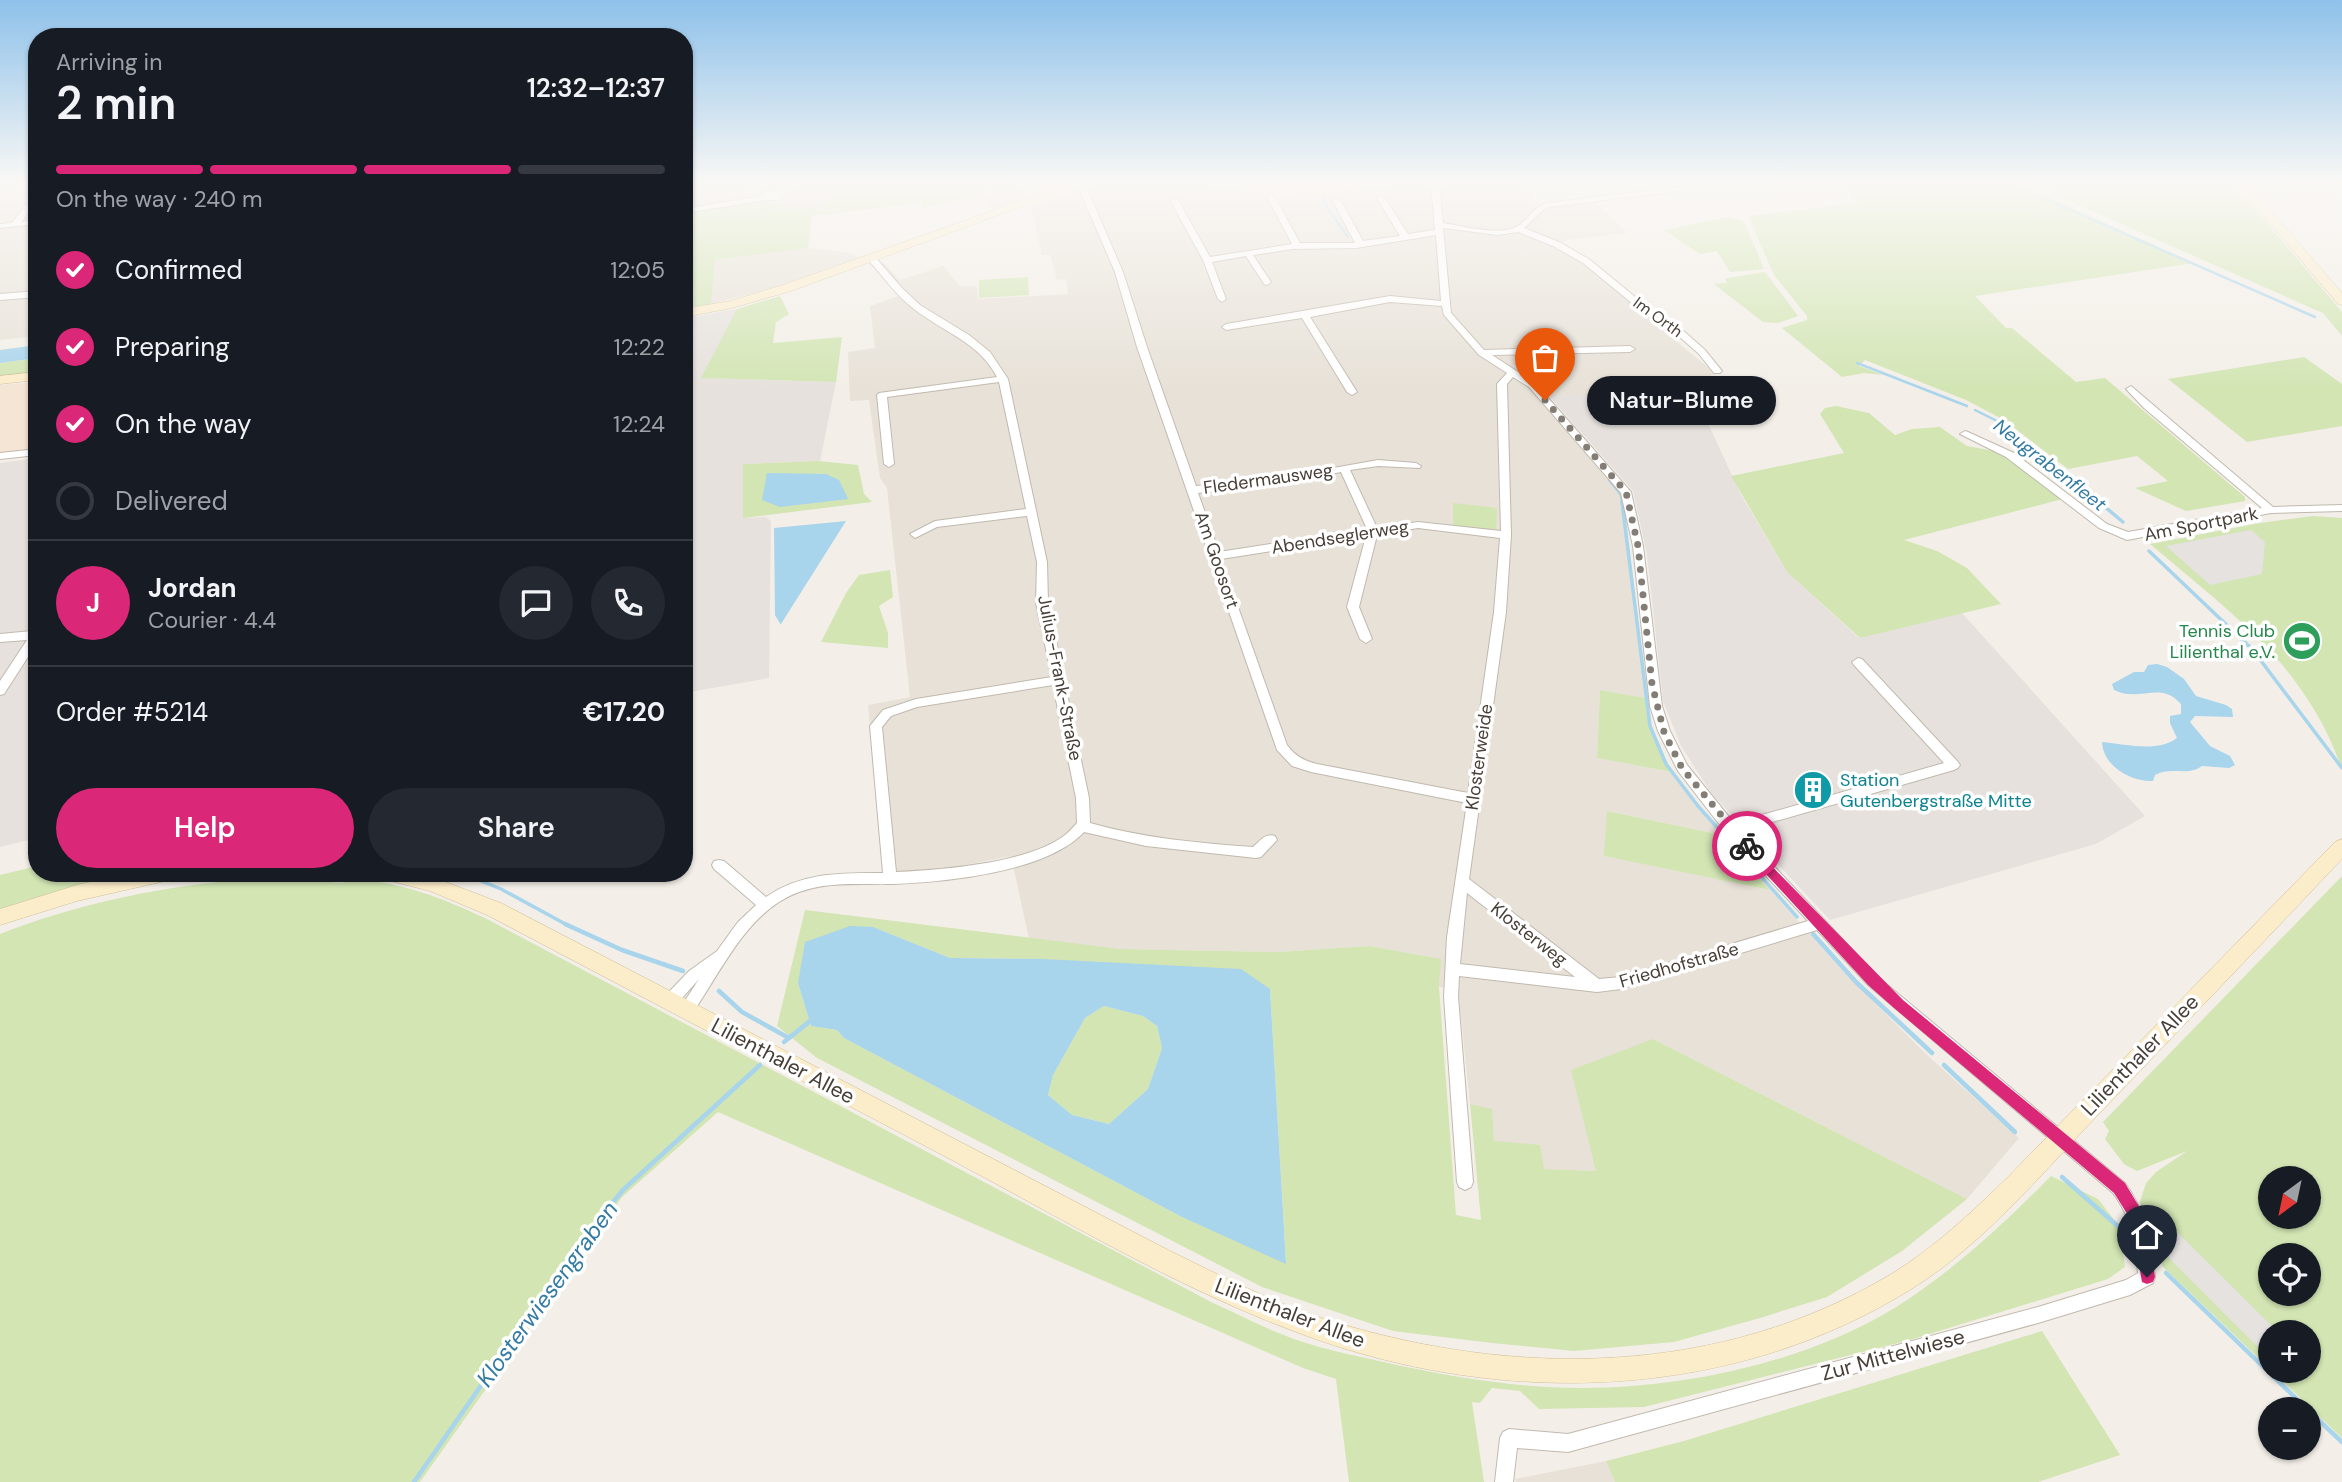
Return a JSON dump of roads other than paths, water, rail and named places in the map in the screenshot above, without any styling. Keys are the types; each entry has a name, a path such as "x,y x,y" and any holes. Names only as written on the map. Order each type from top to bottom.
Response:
{"main road":[{"path":"693,311 757,297 888,253"},
{"path":"2301,253 2342,301"},
{"path":"0,380 28,377"},
{"name":"Lilienthaler Allee","path":"425,882 480,902 1245,1300 1315,1327 1373,1345 1450,1362 1576,1371 1644,1368 1714,1356 1799,1333 1885,1292 1934,1258 1993,1208 2342,848"},
{"path":"0,917 77,893 125,882"}],"street":[{"name":"Am Goosort","path":"1111,253 1281,747 1288,758 1300,765 1317,769 1473,799"},
{"path":"1203,253 1222,299"},
{"path":"1207,260 1247,253"},
{"path":"1248,253 1267,282"},
{"path":"1440,253 1447,313 1482,353 1532,385 1626,492 1638,546 1656,706 1664,732 1682,768 1731,829 1898,1004 2059,1139"},
{"name":"Im Orth","path":"1572,253 1586,261 1653,316 1675,328 1702,352 1717,370"},
{"name":"Julius-Frank-Straße","path":"872,259 917,307 967,336 987,353 1003,379 1042,562 1042,603 1084,807 1082,826"},
{"path":"0,297 28,295"},
{"path":"1226,327 1390,299 1445,304"},
{"path":"1305,314 1352,392"},
{"path":"1482,353 1630,349"},
{"name":"Klosterweide","path":"1465,1182 1451,997 1452,969 1461,881 1500,612 1506,535 1502,384 1512,373"},
{"path":"889,464 882,394 1003,379"},
{"path":"2132,389 2147,406 2271,510"},
{"name":"Am Sportpark","path":"1965,434 2010,455 2089,516 2122,535 2141,536 2271,510 2342,508"},
{"path":"0,456 28,453"},
{"name":"Fledermausweg","path":"1192,490 1283,480 1378,463 1416,466"},
{"name":"Fledermausweg","path":"1344,468 1373,531"},
{"path":"915,534 935,524 1031,512"},
{"name":"Abendseglerweg","path":"1216,556 1418,525 1506,535"},
{"path":"1366,639 1353,607 1373,531"},
{"path":"0,638 28,635"},
{"path":"0,691 28,647"},
{"path":"1731,829 1954,765 1858,662"},
{"path":"890,878 876,726 887,713 916,703 1058,680"},
{"path":"678,1006 710,976 719,957 765,905 791,889 826,877 890,878 943,874 1048,852 1065,844 1082,826 1151,844 1256,853 1270,840"},
{"path":"719,865 765,905"},
{"name":"Klosterweg","path":"1461,881 1597,986"},
{"name":"Friedhofstraße","path":"1452,969 1597,986 1639,979 1819,923"},
{"name":"Zur Mittelwiese","path":"1504,1482 1509,1438 1568,1443 2038,1315 2130,1287 2147,1277 2135,1208 2119,1188 2059,1139"}],"water":[{"path":"28,346 28,359 0,363 0,350"},
{"path":"767,473 826,474 839,480 848,499 780,507 762,500"},
{"path":"846,521 781,625 775,615 774,528"},
{"path":"2148,665 2167,667 2184,679 2196,696 2232,709 2233,717 2195,716 2190,722 2210,746 2230,756 2235,765 2229,768 2202,766 2191,771 2161,772 2155,775 2153,781 2145,781 2120,771 2107,758 2102,742 2151,746 2169,743 2177,738 2170,723 2170,716 2181,714 2181,704 2173,697 2157,692 2123,693 2114,690 2112,684 2134,672 2144,672"},
{"path":"850,926 873,927 950,958 1043,959 1241,969 1270,989 1286,1264 1182,1217 844,1038 837,1030 811,1026 798,983 805,942","holes":["1104,1006 1143,1016 1157,1026 1162,1048 1148,1089 1109,1124 1072,1115 1048,1095 1053,1075 1085,1018"]}],"waterway":[{"path":"2169,253 2315,317"},
{"name":"Neugrabenfleet","path":"1857,363 1967,406"},
{"name":"Neugrabenfleet","path":"1975,410 1997,421 2101,504"},
{"path":"1609,480 1621,495 1622,504"},
{"path":"1622,502 1650,726 1666,764 1698,806 1797,917"},
{"name":"Neugrabenfleet","path":"2099,502 2123,522"},
{"name":"Neugrabenfleet","path":"2149,551 2252,649 2342,768"},
{"name":"Klosterwiesengraben","path":"484,882 567,925"},
{"name":"Klosterwiesengraben","path":"567,925 622,950 683,971"},
{"path":"1813,934 1856,982 1932,1053"},
{"name":"Klosterwiesengraben","path":"719,991 742,1012 789,1038"},
{"path":"789,1038 810,1021"},
{"name":"Klosterwiesengraben","path":"784,1042 789,1038"},
{"name":"Klosterwiesengraben","path":"414,1482 585,1236 623,1190 760,1065"},
{"path":"1944,1065 2015,1132"},
{"path":"2062,1177 2129,1236"},
{"path":"2166,1273 2295,1397"},
{"path":"2321,1422 2342,1442"}],"place":[{"name":"Natur-Blume","path":"1545,400"},
{"name":"Tennis Club Lilienthal e.V.","path":"2302,641"},
{"name":"Station Gutenbergstraße Mitte","path":"1813,790"}]}
